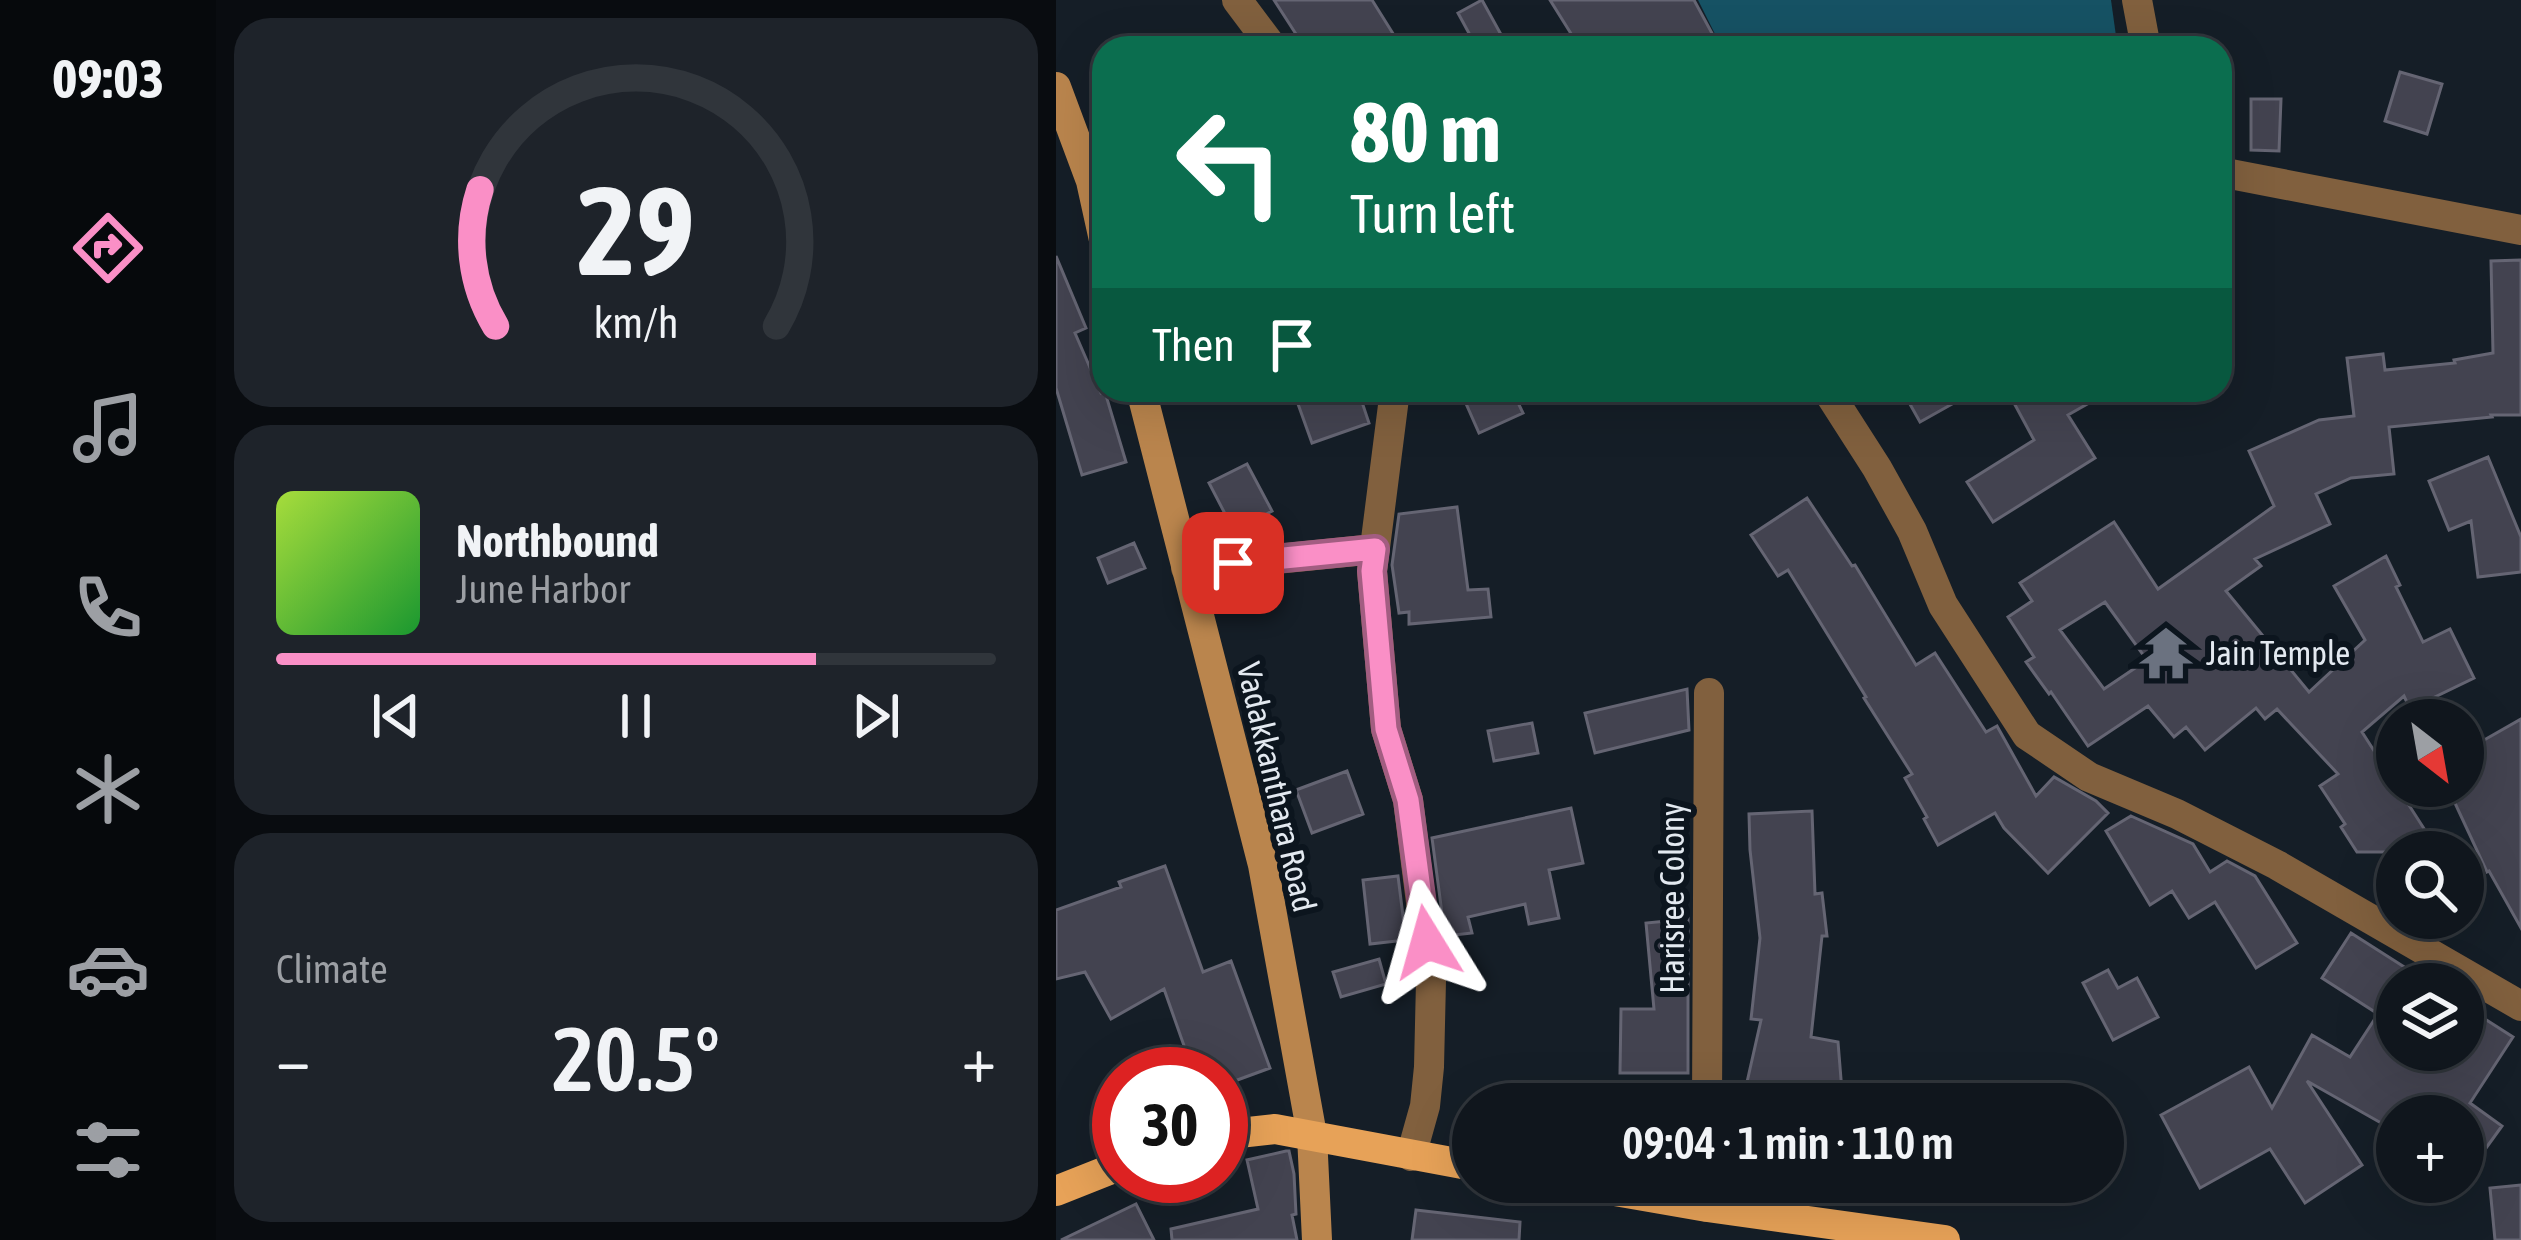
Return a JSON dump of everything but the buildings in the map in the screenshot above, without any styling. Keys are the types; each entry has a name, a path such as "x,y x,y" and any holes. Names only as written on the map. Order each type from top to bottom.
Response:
{"main road":[{"path":"1248,1132 1312,1135 1452,1163"},
{"path":"1056,1191 1092,1177"},
{"path":"1754,1203 1946,1240"}],"street":[{"path":"1237,0 1265,36"},
{"path":"2138,0 2144,36"},
{"path":"1056,87 1092,186"},
{"path":"2232,174 2521,230"},
{"name":"Vadakkanthara Road","path":"1144,402 1262,865 1312,1135 1317,1240"},
{"path":"1393,402 1372,571 1386,729 1408,800 1431,981 1425,1106 1411,1156"},
{"path":"1835,402 1912,531 1943,605 2027,735 2089,777 2277,865 2521,1006"},
{"path":"1186,568 1375,549"},
{"name":"Harisree Colony","path":"1707,1083 1709,693"}],"water":[{"path":"1698,0 2111,0 2116,36 1716,36"}],"place":[{"name":"Jain Temple","path":"2166,653"}],"route":[{"path":"1233,563 1375,549 1372,571 1386,729 1408,800 1427,942"}]}
